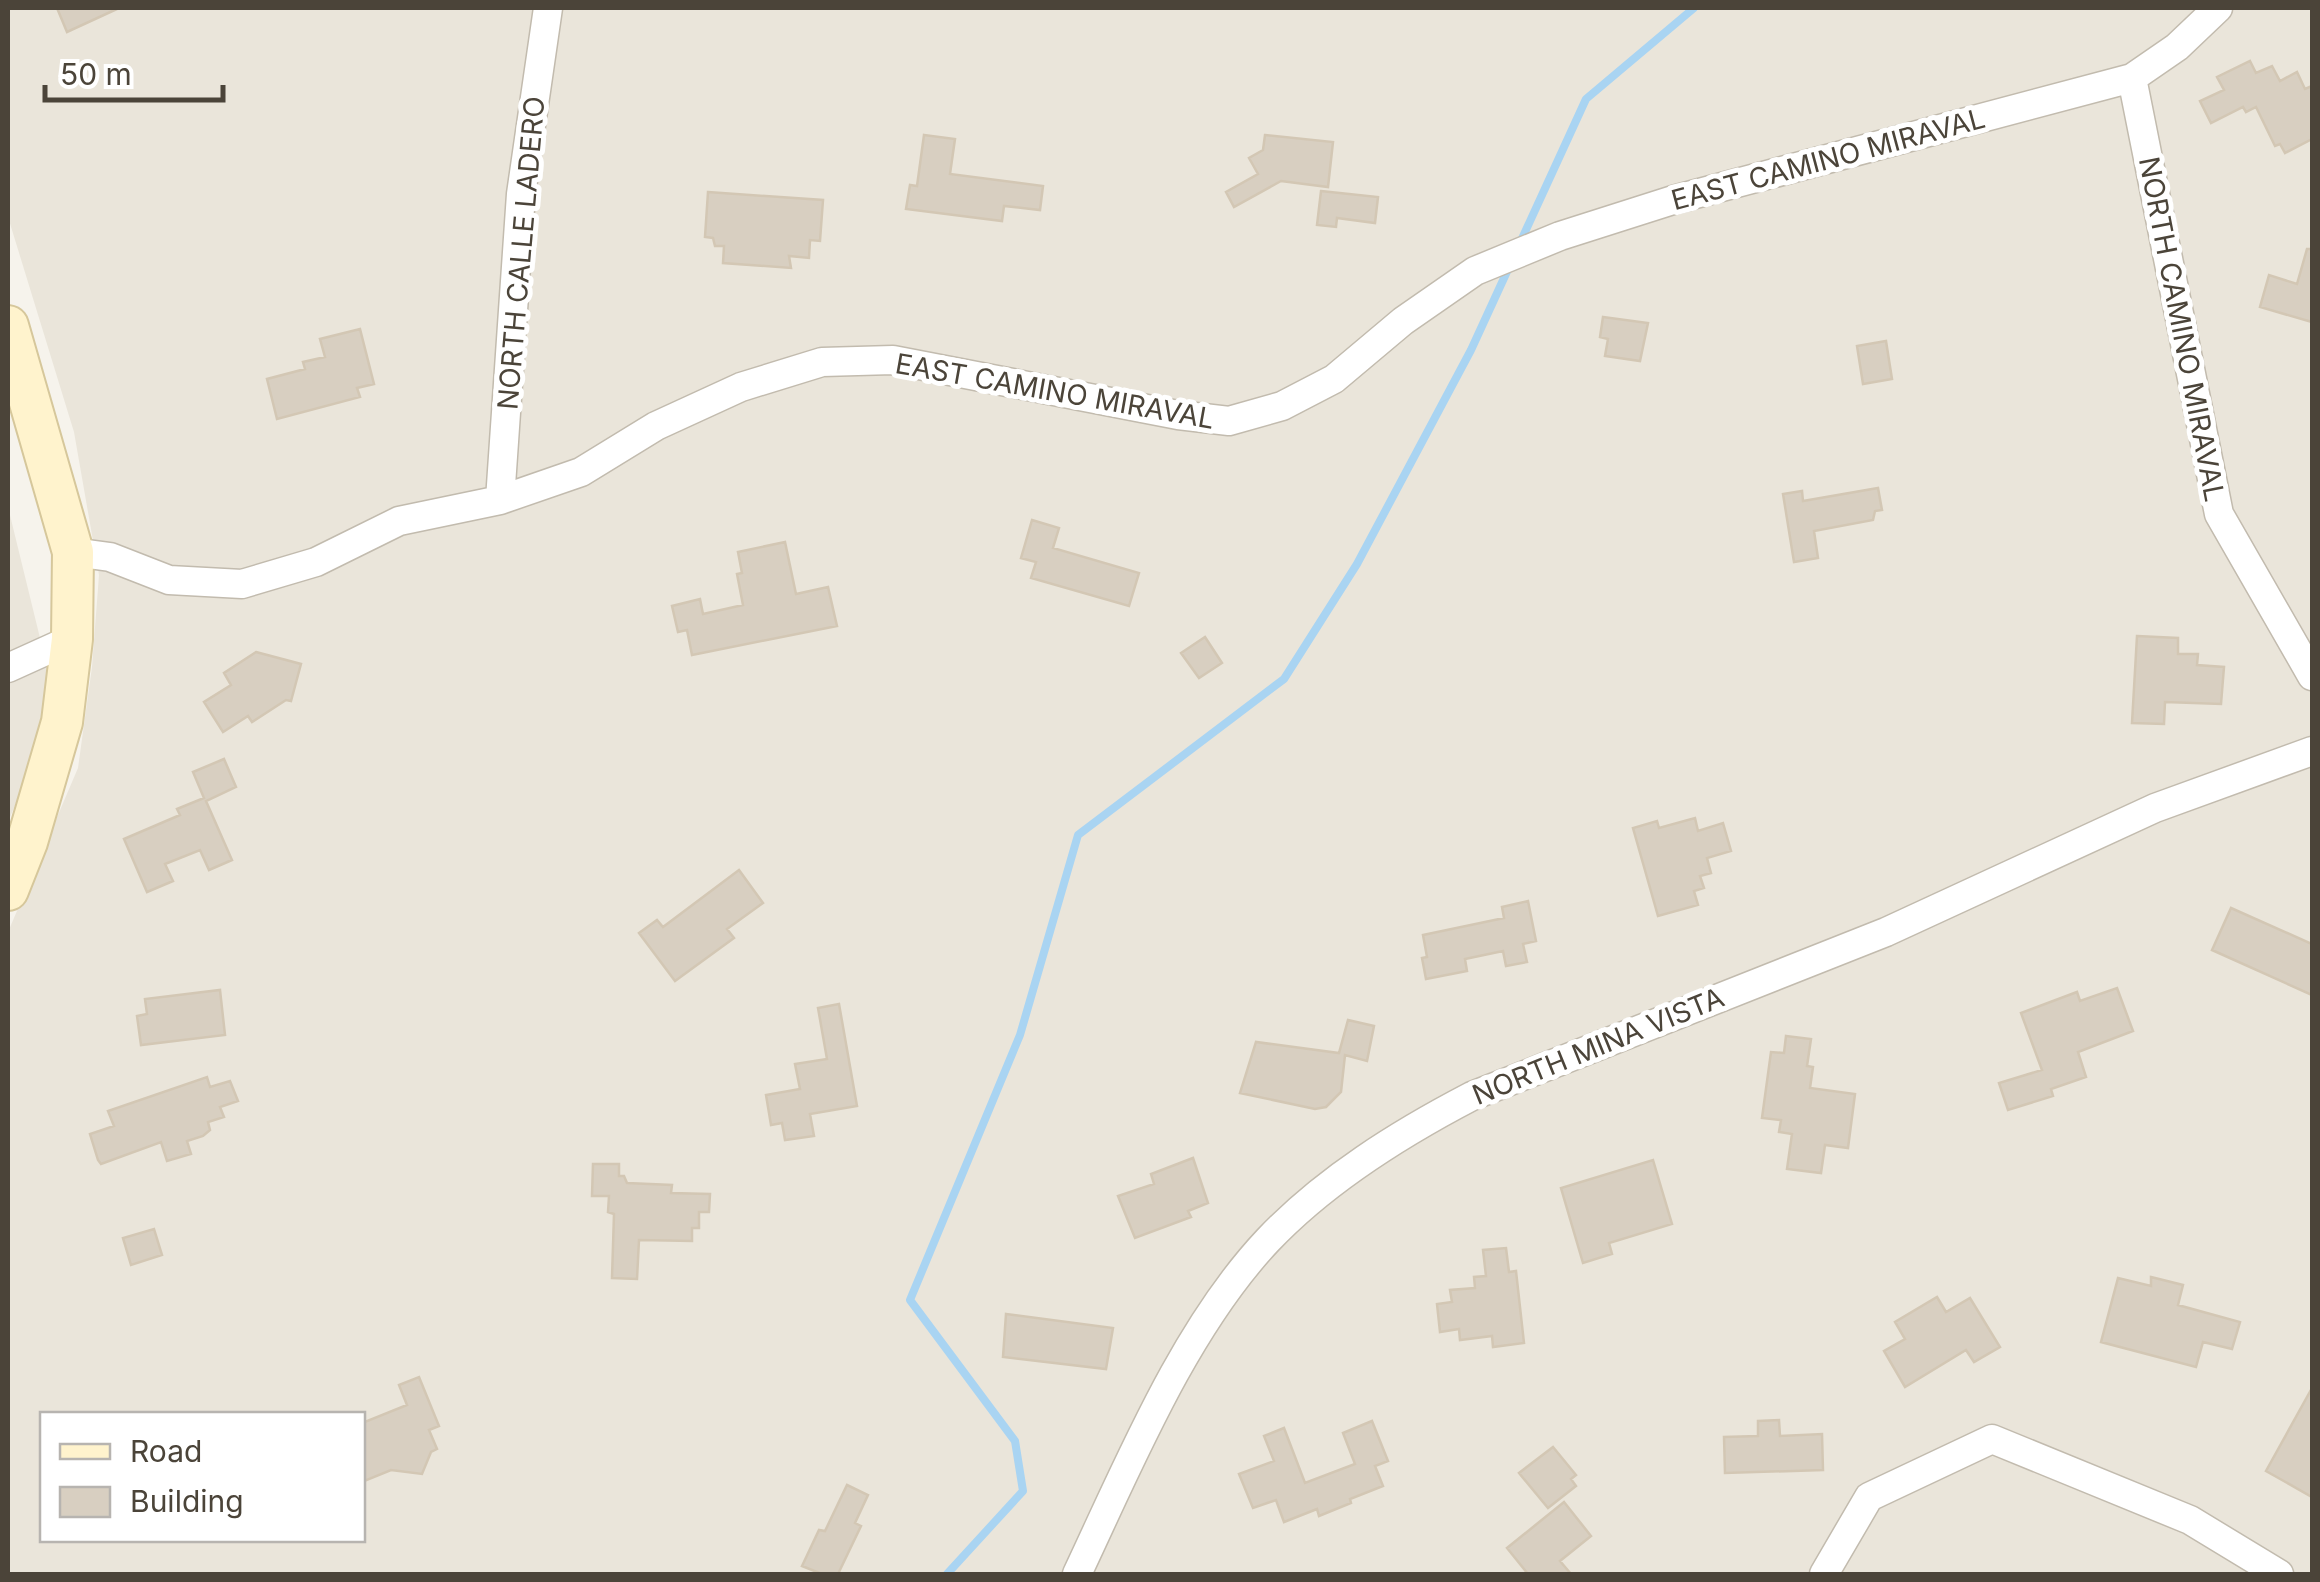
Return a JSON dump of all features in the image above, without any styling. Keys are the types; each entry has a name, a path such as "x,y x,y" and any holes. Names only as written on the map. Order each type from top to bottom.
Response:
{"main road":[{"path":"8,326 73,552 72,639 62,722 27,842 8,890"}],"street":[{"name":"NORTH CALLE LADERO","path":"500,500 521,194 548,8"},
{"name":"EAST CAMINO MIRAVAL","path":"73,552 110,557 168,580 242,584 316,562 399,522 500,500 581,472 656,426 740,387 822,362 894,360 1178,416 1229,422 1282,406 1334,379 1404,321 1476,271 1560,236 1673,200 2132,78 2177,47 2218,8"},
{"name":"NORTH CAMINO MIRAVAL","path":"2132,78 2219,514 2312,676"},
{"path":"8,668 72,639"},
{"name":"NORTH MINA VISTA","path":"1077,1574 1195,1338 1227,1289 1299,1209 1375,1153 1424,1121 1487,1090 1886,932 2154,808 2312,752"},
{"path":"1824,1574 1869,1497 1992,1440 2190,1520 2279,1574"}],"shaded area":[{"path":"8,8 2312,8 2312,1574 8,1574 8,932 78,768 92,667 99,575 74,432 8,217"},
{"path":"8,507 51,683 32,765 8,822"}],"building":[{"path":"57,8 119,8 67,32"},
{"path":"2250,61 2256,73 2272,66 2280,81 2297,72 2305,89 2312,86 2312,139 2285,153 2280,144 2275,146 2256,107 2246,112 2243,107 2211,123 2200,101 2224,90 2217,77"},
{"path":"924,135 955,139 950,174 1043,186 1040,210 1004,206 1002,221 906,209 910,185 917,186"},
{"path":"1265,135 1333,142 1328,187 1281,181 1234,207 1226,192 1258,174 1249,158 1263,150"},
{"path":"1321,191 1378,197 1375,223 1337,218 1336,227 1317,225"},
{"path":"708,192 823,200 820,241 810,240 809,258 789,256 791,268 723,263 724,246 715,246 713,238 705,237"},
{"path":"2307,249 2312,249 2312,322 2260,307 2269,275 2297,284"},
{"path":"1603,317 1648,323 1640,361 1605,356 1608,339 1600,337"},
{"path":"360,329 374,384 357,388 360,397 277,419 267,379 305,369 303,362 325,357 320,339"},
{"path":"1886,341 1892,379 1863,384 1857,346"},
{"path":"1878,488 1882,510 1875,511 1873,520 1814,531 1818,558 1794,562 1783,494 1802,491 1803,501"},
{"path":"1032,520 1059,528 1053,548 1139,573 1129,606 1031,578 1036,562 1021,558"},
{"path":"785,542 796,594 828,587 837,626 692,655 687,630 678,632 672,606 700,599 703,614 743,605 737,574 742,573 738,552"},
{"path":"2137,636 2178,638 2178,654 2198,654 2197,665 2224,667 2221,704 2165,702 2164,724 2132,723"},
{"path":"1205,637 1222,663 1199,678 1181,653"},
{"path":"256,652 301,664 291,701 286,700 252,722 248,716 223,732 204,702 231,685 224,673"},
{"path":"224,759 236,787 206,801 232,860 209,870 200,850 165,864 173,881 147,892 124,839 180,815 177,809 204,798 193,772"},
{"path":"1695,818 1698,831 1723,823 1731,851 1707,858 1711,873 1700,876 1704,888 1694,891 1698,905 1658,916 1633,828 1657,821 1659,828"},
{"path":"739,870 763,903 727,929 734,938 675,981 639,933 657,920 663,927"},
{"path":"1528,901 1536,941 1523,944 1527,962 1506,966 1503,951 1465,959 1467,971 1426,979 1423,935 1504,918 1502,907"},
{"path":"2231,908 2312,944 2312,995 2212,950"},
{"path":"2117,988 2133,1031 2078,1052 2086,1077 2051,1089 2053,1096 2008,1110 1999,1083 2042,1070 2021,1013 2077,992 2080,1001"},
{"path":"220,990 225,1035 141,1045 137,1016 147,1014 145,999"},
{"path":"839,1004 857,1106 810,1114 814,1136 785,1140 782,1123 771,1125 766,1095 800,1089 795,1064 827,1059 818,1008"},
{"path":"1348,1020 1374,1026 1367,1061 1345,1055 1341,1092 1326,1107 1315,1109 1240,1093 1256,1042 1339,1053"},
{"path":"1786,1036 1811,1039 1807,1066 1813,1067 1810,1088 1855,1094 1848,1148 1825,1145 1821,1173 1787,1169 1792,1134 1779,1132 1781,1120 1762,1118 1771,1052 1784,1053"},
{"path":"207,1077 210,1087 230,1081 238,1101 220,1107 224,1117 208,1122 210,1130 203,1136 187,1141 191,1154 167,1161 161,1142 101,1164 90,1134 114,1126 108,1111"},
{"path":"1193,1158 1208,1203 1188,1211 1191,1217 1135,1238 1118,1196 1154,1184 1151,1174"},
{"path":"1653,1160 1672,1224 1609,1243 1612,1254 1583,1263 1561,1188"},
{"path":"593,1164 619,1164 619,1176 624,1176 627,1183 672,1185 671,1193 710,1194 709,1212 699,1212 699,1228 692,1228 692,1241 639,1240 637,1279 612,1278 614,1214 608,1212 609,1196 592,1196"},
{"path":"154,1229 162,1255 131,1265 123,1238"},
{"path":"1506,1248 1509,1272 1516,1271 1524,1343 1493,1347 1492,1336 1460,1340 1459,1329 1440,1332 1437,1304 1452,1302 1450,1290 1475,1288 1474,1277 1486,1276 1483,1250"},
{"path":"2151,1277 2183,1285 2178,1305 2240,1322 2232,1349 2203,1342 2196,1367 2101,1342 2118,1278 2151,1286"},
{"path":"1937,1297 1946,1312 1970,1298 2000,1347 1974,1362 1966,1350 1905,1387 1884,1351 1905,1339 1895,1322"},
{"path":"1006,1314 1113,1328 1106,1369 1003,1357"},
{"path":"419,1377 439,1426 429,1430 437,1449 431,1452 422,1474 391,1470 365,1481 365,1422 407,1405 399,1385"},
{"path":"2312,1388 2312,1497 2266,1471"},
{"path":"1779,1420 1780,1436 1822,1434 1823,1470 1725,1473 1724,1437 1758,1436 1758,1421"},
{"path":"1372,1421 1388,1461 1375,1466 1383,1486 1319,1516 1317,1509 1284,1522 1276,1500 1253,1508 1239,1474 1274,1461 1264,1436 1284,1428 1305,1483 1355,1464 1343,1433"},
{"path":"1553,1447 1576,1475 1571,1479 1576,1486 1548,1508 1519,1473"},
{"path":"847,1485 868,1495 855,1523 861,1526 838,1574 822,1574 802,1566 819,1530 825,1531"},
{"path":"1564,1502 1591,1536 1560,1561 1571,1574 1528,1574 1507,1548"}],"waterway":[{"path":"1520,243 1586,99 1694,8"},
{"path":"947,1574 1023,1491 1015,1441 910,1300 1020,1035 1078,835 1284,679 1357,564 1471,350 1510,265"}]}
